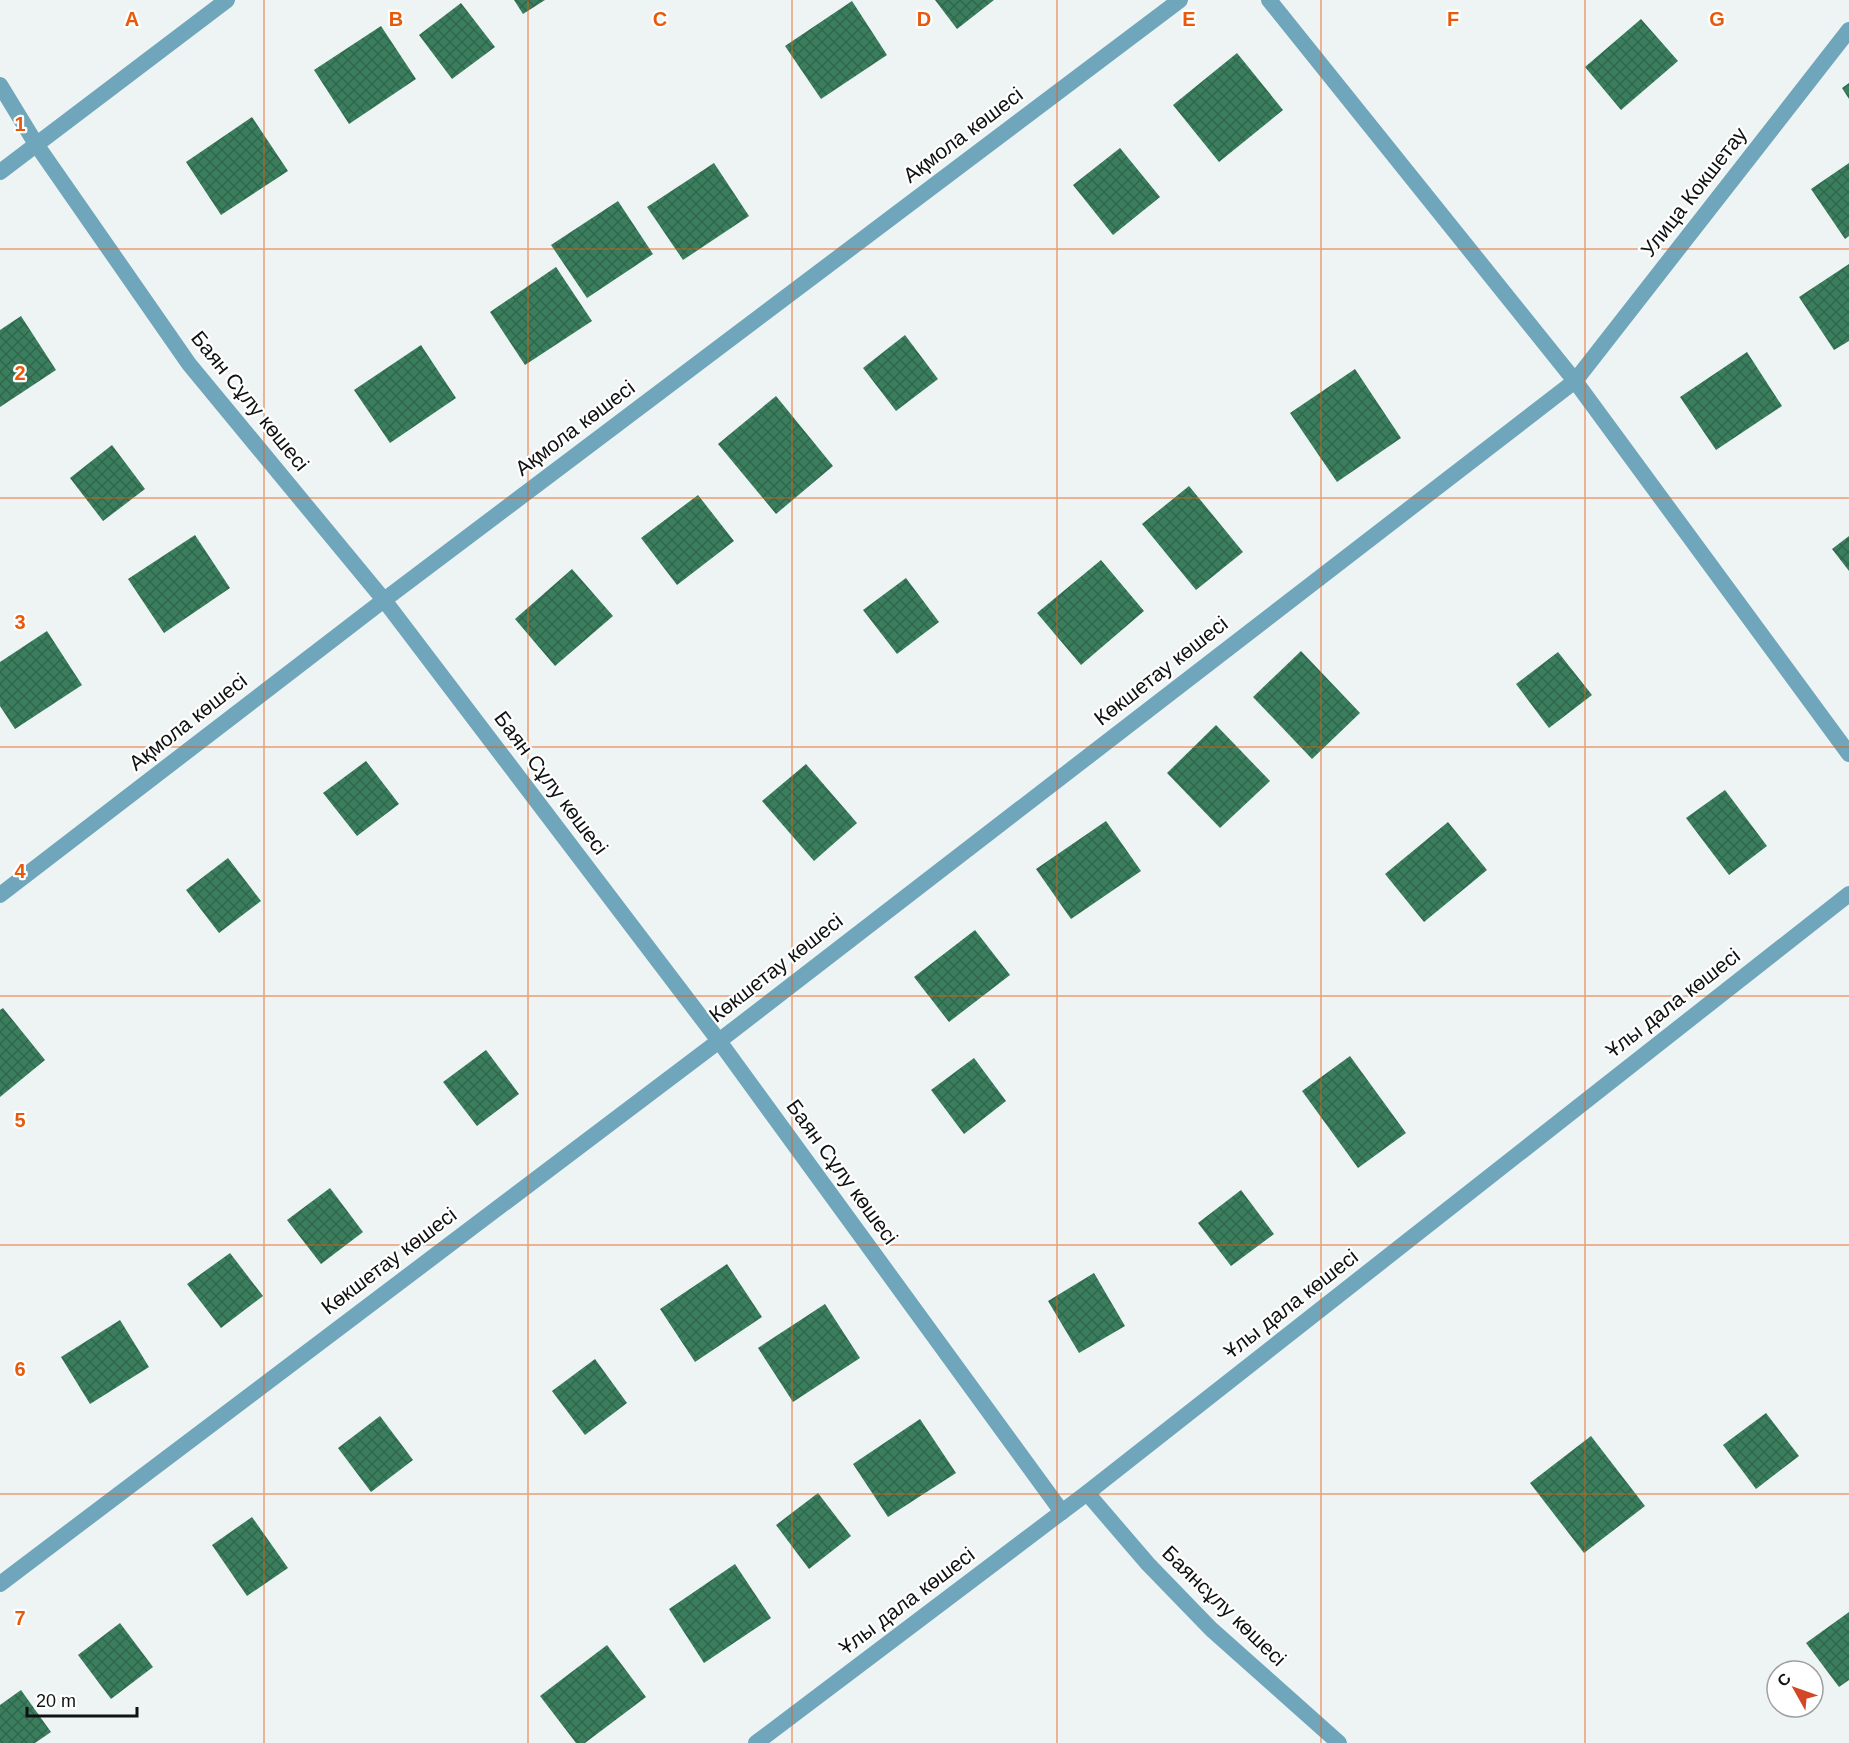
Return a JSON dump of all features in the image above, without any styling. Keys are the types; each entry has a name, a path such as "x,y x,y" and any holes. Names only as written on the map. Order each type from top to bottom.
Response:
{"street":[{"path":"0,172 227,0"},
{"name":"Ақмола көшесі","path":"0,895 384,600 1180,0"},
{"path":"1269,0 1575,381 1849,754"},
{"name":"Улица Кокшетау","path":"1575,381 1849,30"},
{"name":"Баян Сұлу көшесі","path":"0,85 36,144 189,364 384,600 719,1041 1062,1512"},
{"name":"Көкшетау көшесі","path":"0,1584 719,1041 1575,381"},
{"name":"Ұлы дала көшесі","path":"756,1743 1087,1493 1849,894"},
{"name":"Баянсұлу көшесі","path":"1087,1493 1148,1564 1211,1629 1339,1743"}],"building":[{"path":"514,0 545,0 523,14"},
{"path":"935,0 994,0 957,29"},
{"path":"852,1 887,55 821,99 785,46"},
{"path":"461,3 495,47 452,79 419,35"},
{"path":"1641,19 1678,61 1621,110 1585,67"},
{"path":"381,26 416,79 349,124 314,70"},
{"path":"1237,53 1283,110 1219,162 1173,105"},
{"path":"1849,83 1849,99 1842,88"},
{"path":"252,117 288,171 221,215 186,162"},
{"path":"1120,148 1160,197 1113,235 1073,185"},
{"path":"714,163 749,216 683,260 647,207"},
{"path":"1849,163 1849,236 1845,239 1811,189"},
{"path":"618,201 653,254 587,298 551,245"},
{"path":"1849,264 1849,341 1834,350 1799,297"},
{"path":"556,267 592,321 525,365 490,312"},
{"path":"21,316 56,370 0,407 0,330"},
{"path":"905,335 938,379 896,411 863,368"},
{"path":"421,345 456,398 390,443 354,390"},
{"path":"1747,352 1782,406 1716,450 1680,397"},
{"path":"1355,369 1401,438 1337,482 1290,413"},
{"path":"776,396 833,466 776,514 718,444"},
{"path":"112,445 145,489 103,521 70,478"},
{"path":"1189,486 1243,552 1196,590 1142,524"},
{"path":"698,495 734,541 677,585 641,538"},
{"path":"195,535 230,588 164,633 128,579"},
{"path":"1849,536 1849,571 1832,549"},
{"path":"1101,560 1144,611 1081,665 1037,613"},
{"path":"572,569 613,616 555,666 515,619"},
{"path":"906,578 939,622 897,654 863,610"},
{"path":"47,631 82,685 15,729 0,706 0,662"},
{"path":"1301,651 1360,713 1312,759 1253,697"},
{"path":"1558,652 1592,695 1549,728 1516,684"},
{"path":"1216,725 1270,781 1220,828 1167,773"},
{"path":"366,761 399,804 357,836 323,793"},
{"path":"806,764 857,823 814,861 762,801"},
{"path":"1725,790 1767,846 1729,875 1686,818"},
{"path":"1106,821 1141,871 1071,919 1036,869"},
{"path":"1448,822 1487,870 1424,922 1385,874"},
{"path":"228,858 261,901 219,933 186,890"},
{"path":"975,930 1010,975 949,1022 914,977"},
{"path":"3,1008 45,1060 0,1097 0,1010"},
{"path":"486,1050 519,1094 477,1126 443,1082"},
{"path":"1350,1056 1406,1133 1358,1168 1302,1091"},
{"path":"974,1058 1006,1101 964,1134 931,1090"},
{"path":"330,1188 363,1232 321,1264 287,1220"},
{"path":"1241,1190 1274,1234 1231,1266 1198,1223"},
{"path":"230,1253 263,1296 221,1328 187,1284"},
{"path":"727,1264 762,1317 695,1362 660,1309"},
{"path":"1094,1273 1125,1326 1079,1353 1048,1301"},
{"path":"825,1304 860,1358 793,1402 758,1348"},
{"path":"120,1320 149,1367 90,1404 61,1357"},
{"path":"595,1359 627,1403 585,1435 552,1391"},
{"path":"1766,1413 1799,1456 1756,1489 1723,1445"},
{"path":"380,1416 413,1460 371,1492 338,1448"},
{"path":"920,1419 956,1473 888,1517 853,1464"},
{"path":"1591,1436 1645,1506 1584,1553 1530,1483"},
{"path":"818,1493 851,1536 809,1569 776,1525"},
{"path":"252,1517 288,1568 247,1596 212,1545"},
{"path":"735,1564 771,1618 704,1663 669,1609"},
{"path":"1849,1612 1849,1680 1839,1687 1825,1668 1825,1659 1818,1659 1806,1643"},
{"path":"120,1623 153,1667 111,1699 78,1655"},
{"path":"607,1645 646,1697 585,1743 576,1743 540,1696"},
{"path":"21,1690 51,1732 35,1743 0,1743 0,1705"}]}
